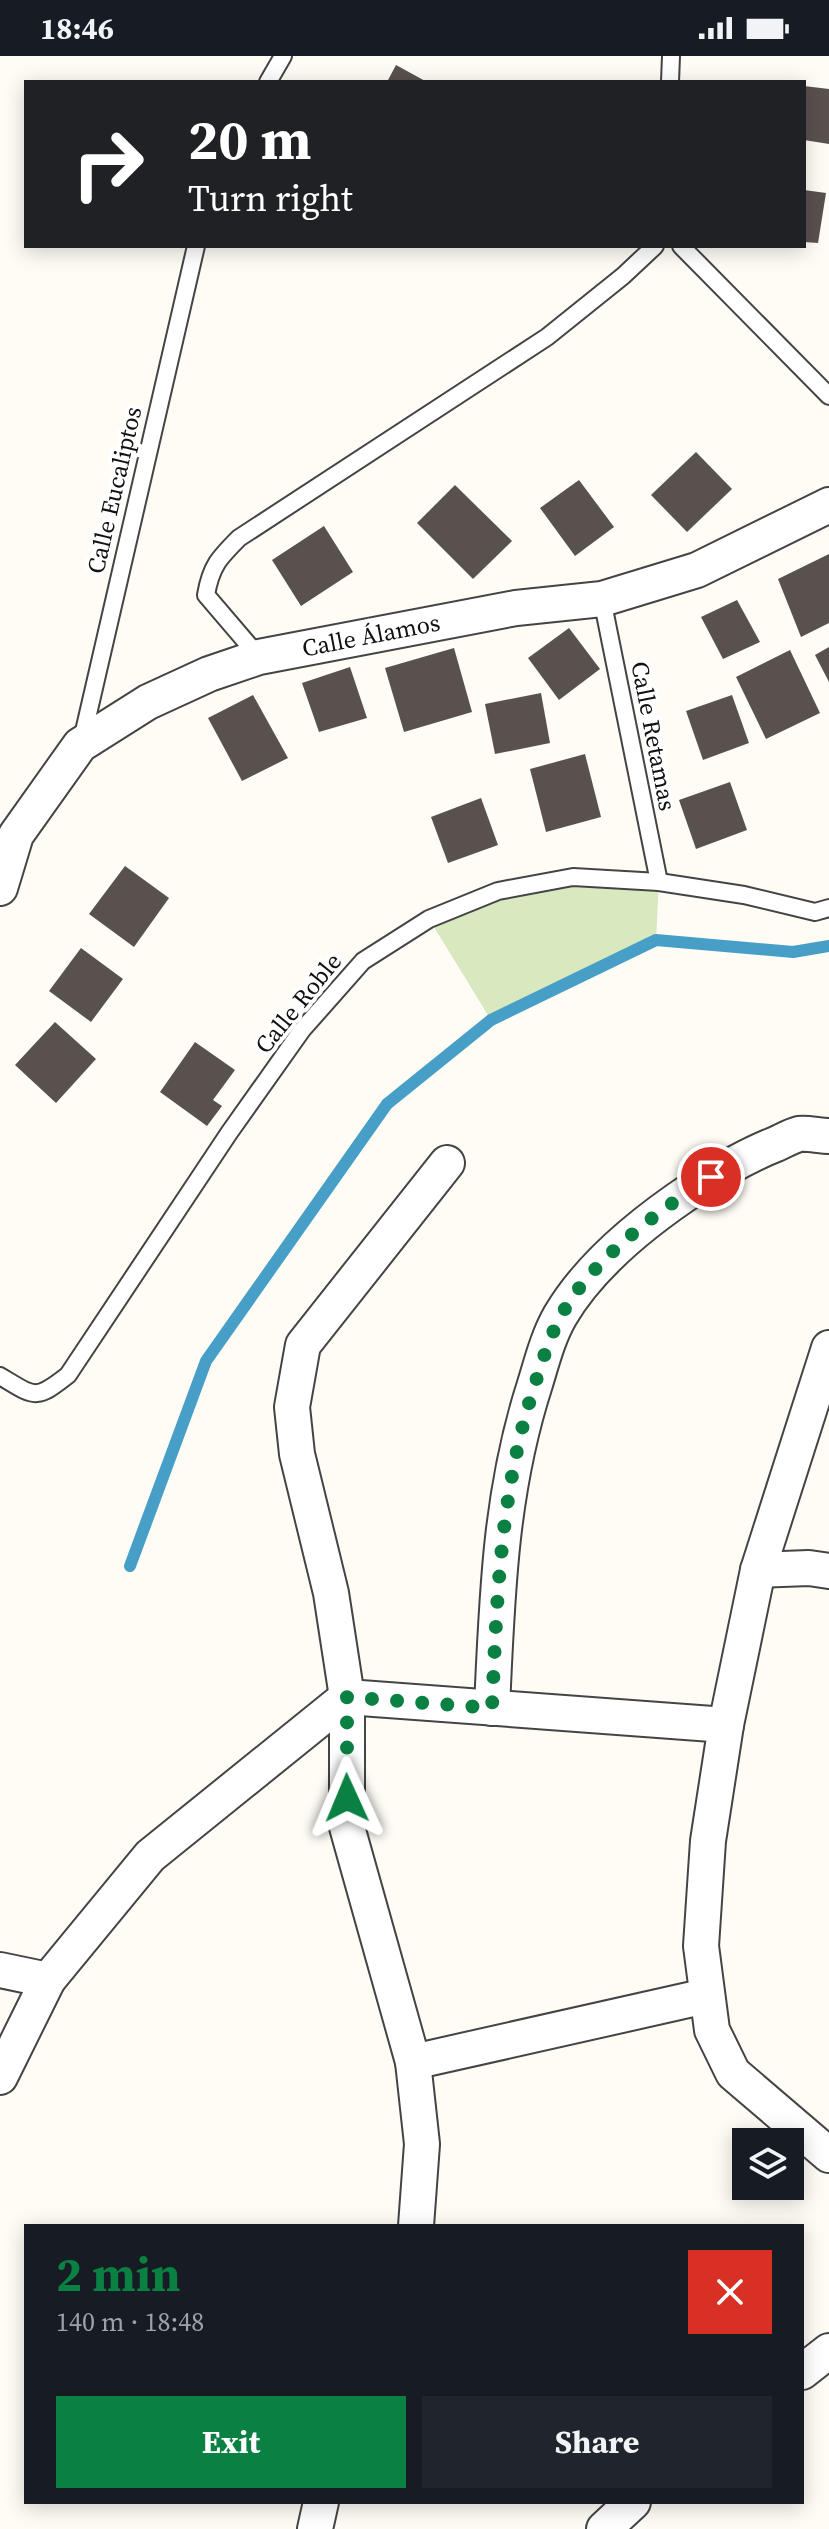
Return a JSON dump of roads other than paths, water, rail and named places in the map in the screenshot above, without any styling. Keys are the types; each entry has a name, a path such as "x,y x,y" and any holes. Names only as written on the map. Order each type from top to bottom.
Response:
{"street":[{"name":"Calle Álamos","path":"0,888 16,835 80,745 148,702 209,674 259,657 516,608 602,599 697,570 829,505"},
{"path":"492,1708 501,1546 511,1472 525,1414 549,1339 560,1316 592,1273 676,1200 754,1153 798,1134 829,1136"},
{"path":"416,2224 422,2144 413,2062 347,1827 347,1697 331,1593 297,1454 292,1407 303,1345 447,1163"},
{"path":"829,1348 758,1570 726,1725 707,1856 701,1946 712,2030 733,2073 829,2155"},
{"path":"758,1570 809,1568 829,1571"},
{"path":"0,2077 48,1980 150,1856 347,1697 726,1725"},
{"path":"0,1970 48,1980"},
{"path":"413,2062 706,1996"},
{"path":"804,2370 829,2351"},
{"path":"315,2529 321,2504"},
{"path":"604,2529 631,2504"}],"lane":[{"path":"269,80 283,56"},
{"path":"670,80 671,56"},
{"name":"Calle Eucaliptos","path":"80,745 196,248"},
{"path":"259,657 206,595 210,573 222,555 239,538 547,337 653,248"},
{"path":"683,248 829,396"},
{"name":"Calle Retamas","path":"602,599 659,882"},
{"name":"Calle Roble","path":"0,1376 29,1393 47,1392 68,1375 229,1133 293,1043 363,961 429,919 498,891 573,877 659,882 744,895 815,912 829,908"}],"waterway":[{"path":"130,1566 206,1361 387,1104 491,1020 656,940 793,952 829,946"}]}
